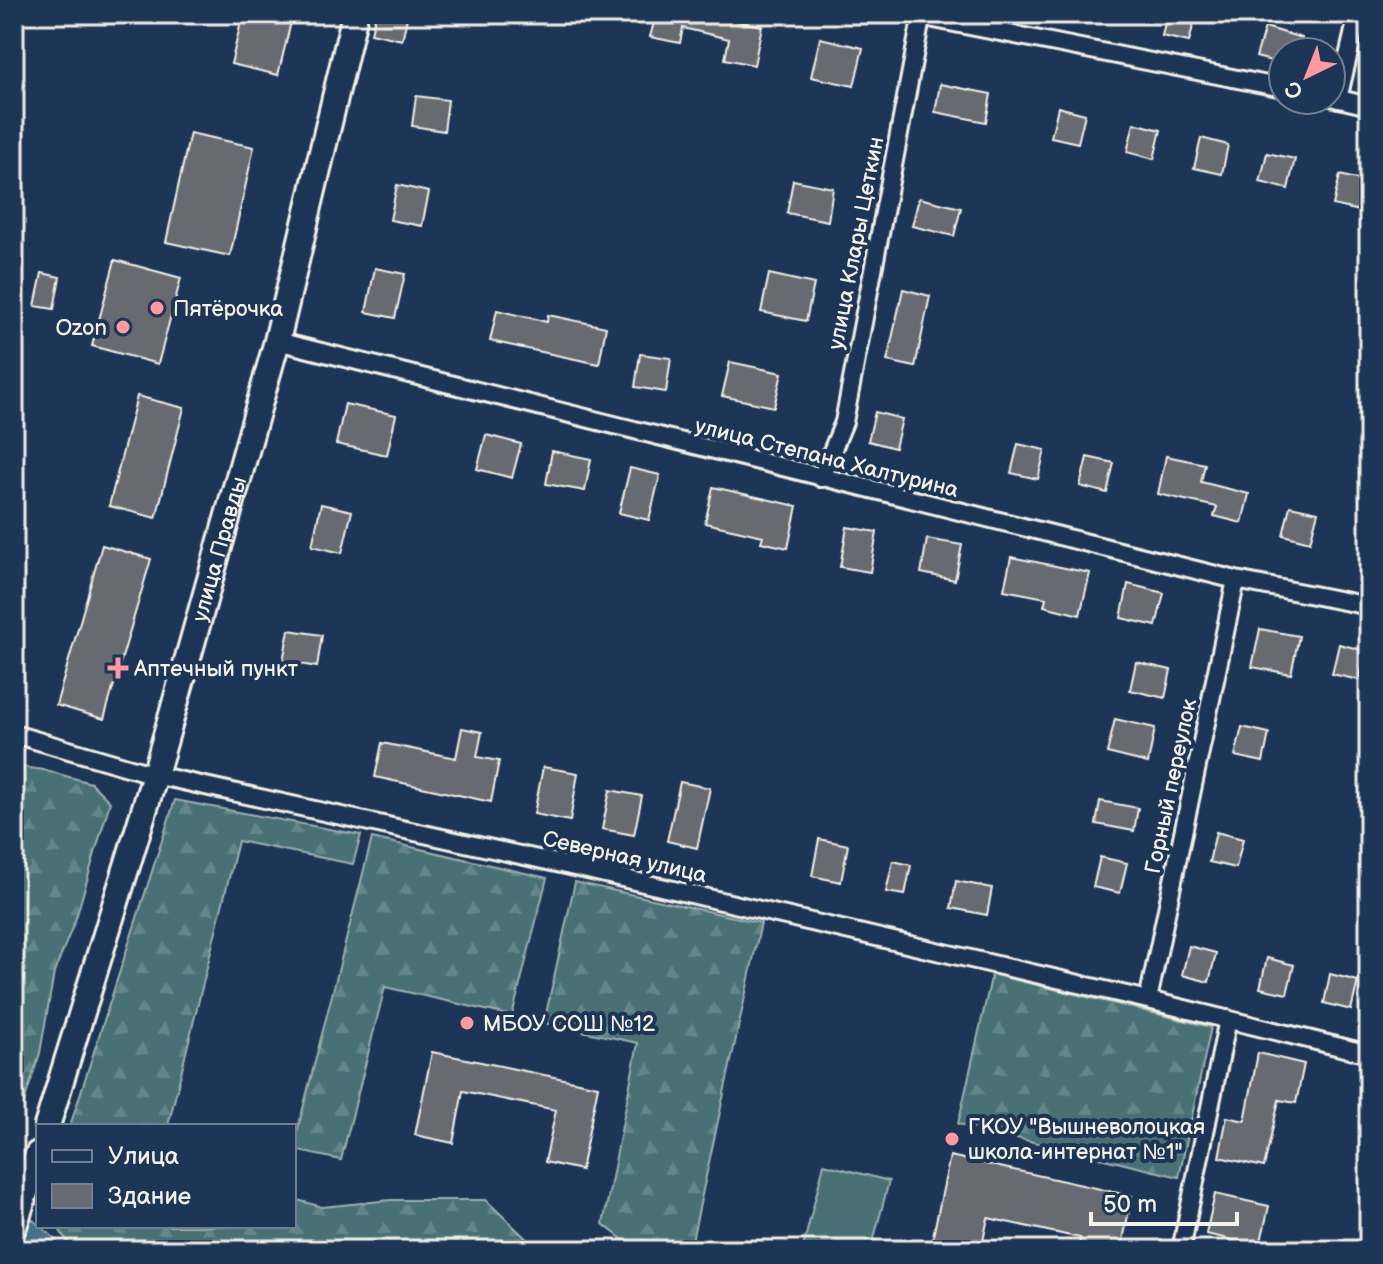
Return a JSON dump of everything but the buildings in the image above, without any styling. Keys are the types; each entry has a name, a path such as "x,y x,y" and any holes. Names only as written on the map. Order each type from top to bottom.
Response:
{"street":[{"name":"улица Правды","path":"48,1124 155,775 277,341 355,14"},
{"path":"1347,52 1358,14"},
{"path":"918,15 1267,85"},
{"name":"улица Клары Цеткин","path":"821,478 844,422 918,15"},
{"path":"1347,101 1369,106"},
{"name":"улица Степана Халтурина","path":"277,341 1236,580 1369,606"},
{"name":"Горный переулок","path":"1148,1000 1236,580"},
{"name":"Северная улица","path":"14,734 155,775 585,869 1369,1054"},
{"path":"1181,1250 1228,1019"},
{"path":"14,1226 36,1161"}],"green space":[{"path":"14,766 44,770 91,783 110,802 76,918 54,973 40,1053 23,1105 14,1105 20,1037 14,1032"},
{"path":"175,800 361,835 353,864 238,841 168,1124 71,1124"},
{"path":"372,838 547,878 512,1016 385,987 341,1160 296,1150 296,1136"},
{"path":"575,882 761,923 690,1250 636,1250 603,1224 638,1043 544,1023"},
{"path":"992,974 1211,1027 1179,1177 958,1124"},
{"path":"824,1164 889,1181 871,1250 815,1250 803,1247"},
{"path":"296,1200 322,1207 391,1200 486,1200 538,1250 73,1250 58,1228 296,1228"}],"water":[{"path":"14,1204 36,1223 36,1228 42,1228 52,1236 63,1250 14,1250"}],"place":[{"name":"Пятёрочка","path":"157,308"},
{"name":"Ozon","path":"123,327"},
{"name":"Аптечный пункт","path":"118,668"},
{"name":"МБОУ СОШ №12","path":"467,1023"},
{"name":"ГКОУ \"Вышневолоцкая школа-интернат №1\"","path":"952,1139"}]}
